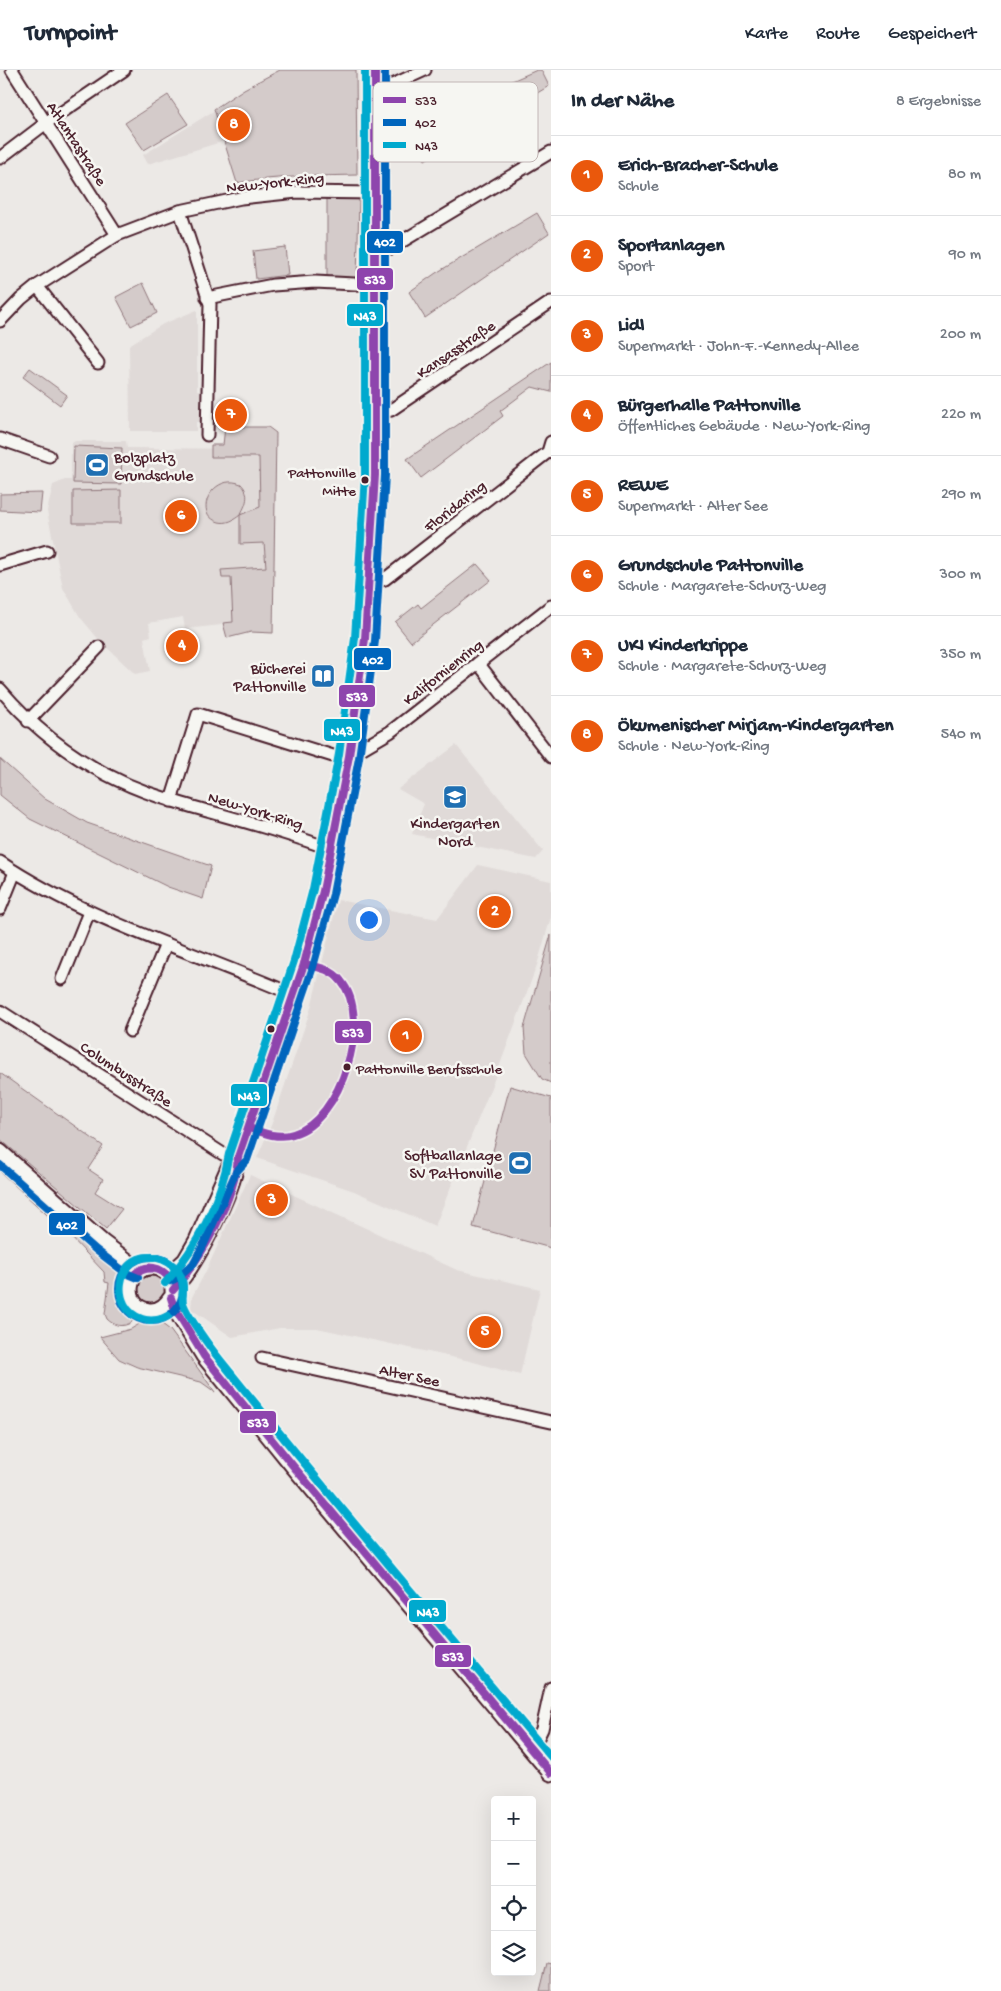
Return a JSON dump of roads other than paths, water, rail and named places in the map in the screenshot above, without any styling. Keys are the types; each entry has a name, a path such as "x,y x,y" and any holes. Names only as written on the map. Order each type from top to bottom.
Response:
{"main road":[{"path":"0,1152 104,1243 130,1264 142,1269"},
{"path":"104,1243 125,1272 130,1284 131,1299 136,1305 147,1311 158,1310 164,1307 172,1294"},
{"path":"130,1284 136,1273 142,1269 154,1267 166,1272 170,1278 174,1307 204,1356"},
{"path":"158,1310 204,1356 294,1467 551,1773"}],"street":[{"name":"Atlantastraße","path":"12,70 117,235"},
{"path":"0,158 46,123 124,70"},
{"path":"399,82 425,70"},
{"path":"538,160 551,152"},
{"path":"172,1294 185,1278 206,1244 238,1171 238,1157 294,994 313,930 349,756 359,673 366,639 375,475 374,162"},
{"path":"374,250 391,248 534,162"},
{"name":"New-York-Ring","path":"0,321 21,299 38,286 117,235 180,211 241,198 297,192 374,193"},
{"path":"180,211 210,304 208,435"},
{"path":"207,298 273,285 315,282 374,285"},
{"path":"38,286 98,362"},
{"name":"Kansasstraße","path":"374,413 391,410 551,302"},
{"path":"0,439 49,456"},
{"name":"Floridaring","path":"370,584 385,579 550,449"},
{"path":"0,564 47,550"},
{"name":"Kalifornienring","path":"349,756 390,732 551,606"},
{"path":"28,721 99,647"},
{"path":"478,663 551,757"},
{"name":"New-York-Ring","path":"0,689 28,721 67,751 102,772 171,801 262,825 331,848"},
{"path":"171,801 198,714 333,756 349,756"},
{"path":"0,862 89,912 294,994"},
{"path":"0,909 15,872"},
{"path":"62,979 89,912"},
{"path":"130,1031 166,944"},
{"name":"Columbusstraße","path":"0,1011 223,1154 238,1157"},
{"path":"166,1272 173,1269 184,1259 195,1240 227,1167 230,1162 238,1157"},
{"name":"Alter See","path":"262,1358 551,1422"},
{"path":"532,1750 542,1729 551,1688"}],"place":[{"name":"Ökumenischer Mirjam-Kindergarten","path":"234,125"},
{"name":"UKI Kinderkrippe","path":"231,415"},
{"name":"Bolzplatz Grundschule","path":"97,465"},
{"name":"Pattonville Mitte","path":"365,480"},
{"name":"Grundschule Pattonville","path":"181,516"},
{"name":"Bürgerhalle Pattonville","path":"182,646"},
{"name":"Bücherei Pattonville","path":"323,676"},
{"name":"Kindergarten Nord","path":"455,797"},
{"name":"Sportanlagen","path":"495,912"},
{"name":"Erich-Bracher-Schule","path":"406,1036"},
{"name":"Pattonville Berufsschule","path":"347,1067"},
{"name":"Softballanlage SV Pattonville","path":"520,1163"},
{"name":"Lidl","path":"272,1200"},
{"name":"REWE","path":"485,1332"}]}
